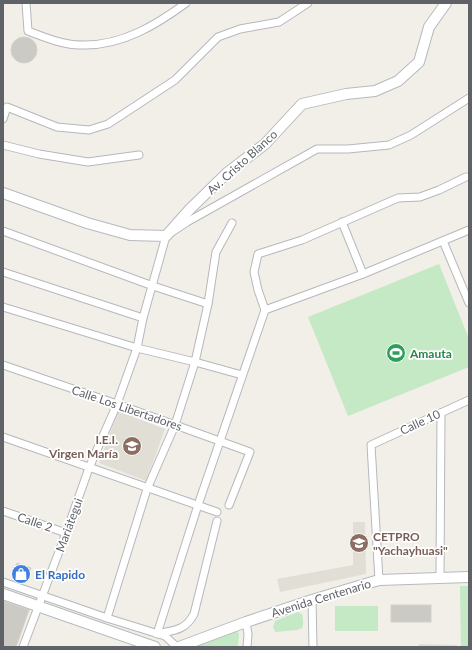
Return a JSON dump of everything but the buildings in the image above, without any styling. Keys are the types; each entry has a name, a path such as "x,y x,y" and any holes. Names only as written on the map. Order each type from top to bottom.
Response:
{"street":[{"path":"26,3 28,31 70,45 106,44 137,34 164,19 185,3"},
{"path":"3,119 7,107 57,127 89,130 108,124 175,80 218,37 240,29 278,22 297,6 308,3"},
{"name":"Av. Cristo Blanco","path":"166,236 190,209 227,173 265,144 302,104 346,94 375,91 398,81 418,62 430,27 446,3"},
{"path":"3,193 87,223 130,235 166,236 187,222 317,149 348,150 389,145 411,135 469,98"},
{"path":"3,145 39,154 88,162 139,155"},
{"path":"157,634 198,505 265,310 254,272 258,254 302,240 398,198 420,197 466,177"},
{"path":"342,222 363,274"},
{"path":"107,618 148,487 174,425 194,362 208,304 216,252 232,223"},
{"path":"265,310 363,274 469,230"},
{"path":"3,231 153,286 208,304"},
{"name":"Mariátegui","path":"23,647 89,467 117,404 137,348 143,318 166,236"},
{"path":"443,241 468,299"},
{"path":"3,272 143,318"},
{"path":"3,307 137,348 242,375"},
{"name":"Calle Los Libertadores","path":"3,365 250,452 229,505"},
{"name":"Calle 10","path":"379,580 372,445 469,400"},
{"path":"440,577 441,413"},
{"path":"3,437 217,512"},
{"name":"Calle 2","path":"3,511 66,533"},
{"path":"157,634 182,628 188,625 194,614 217,520"},
{"name":"Avenida Centenario","path":"3,594 40,601 107,618 165,636 178,647 312,600 379,580 469,577"},
{"name":"Avenida Centenario","path":"3,582 40,601 155,647"},
{"path":"312,600 313,647"},
{"path":"246,622 248,634 247,647"}],"shaded area":[{"name":"I.E.I. Virgen María","path":"118,411 165,429 146,481 99,463"},
{"name":"CETPRO \"Yachayhuasi\"","path":"353,522 365,522 366,574 280,592 277,579 353,565"},
{"path":"419,644 457,645 457,647 419,647"}],"green space":[{"name":"Amauta","path":"439,264 469,339 469,367 348,416 308,317"},
{"path":"460,586 469,586 469,647 461,647"},
{"path":"335,606 378,606 378,631 335,631"},
{"path":"298,612 302,614 302,628 297,630 275,632 273,627 275,621"},
{"path":"236,630 239,634 238,647 190,647"}],"place":[{"name":"Amauta","path":"396,353"},
{"name":"I.E.I. Virgen María","path":"132,446"},
{"name":"CETPRO \"Yachayhuasi\"","path":"359,543"},
{"name":"El Rapido","path":"21,574"}]}
